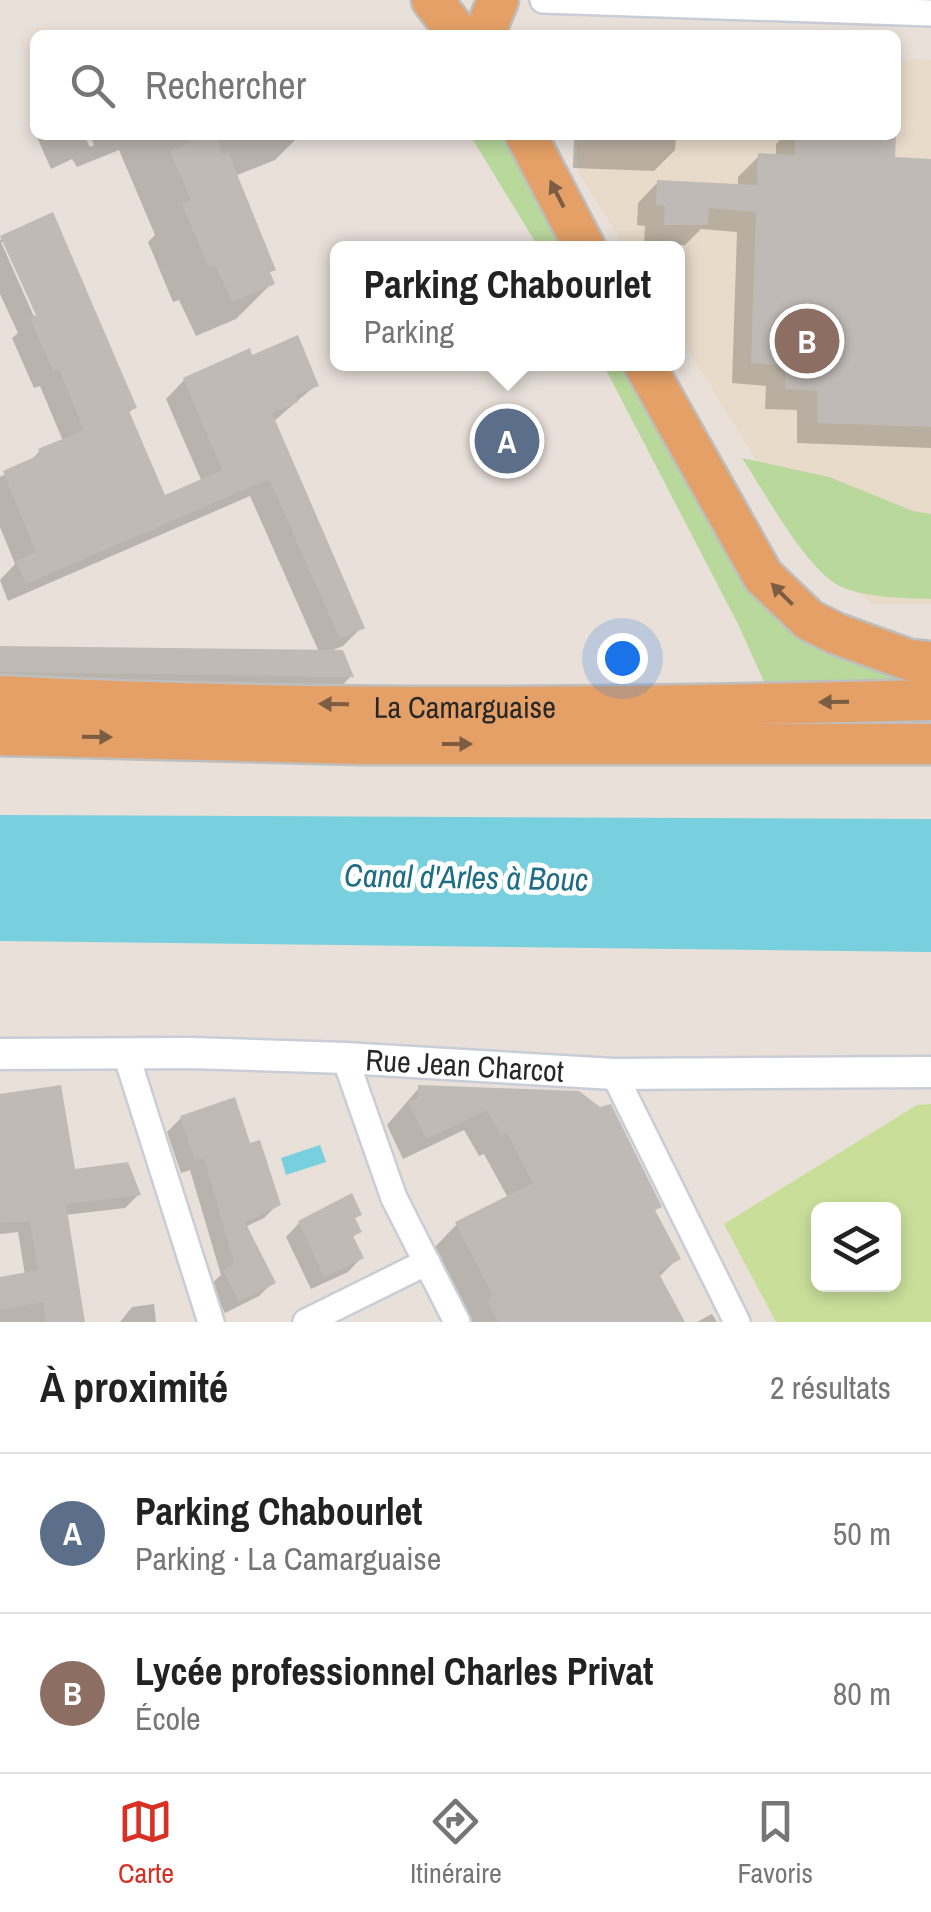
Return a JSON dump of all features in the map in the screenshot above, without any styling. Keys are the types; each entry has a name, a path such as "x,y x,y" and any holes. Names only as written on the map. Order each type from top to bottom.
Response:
{"highway":[{"path":"432,0 455,30"},
{"path":"488,30 498,0"},
{"path":"530,140 581,241"},
{"path":"648,371 763,576 809,620 880,652 931,662"},
{"name":"La Camarguaise","path":"0,696 92,701 578,708 931,700"},
{"name":"La Camarguaise","path":"0,735 382,744 931,744"}],"street":[{"path":"543,0 931,13"},
{"name":"Rue Jean Charcot","path":"0,1054 345,1058 614,1074 931,1072"},
{"path":"126,1054 211,1322"},
{"path":"345,1058 394,1198 458,1322"},
{"path":"614,1074 737,1322"},
{"path":"306,1322 427,1262"}],"shaded area":[{"path":"901,59 931,60 931,604 871,604 788,512 685,345 685,241 621,241 578,171 577,140 901,140"}],"green space":[{"path":"473,140 508,140 560,241 535,241"},
{"path":"607,371 631,371 791,626 828,652 907,676 906,685 766,686 738,624"},
{"path":"742,458 829,477 913,511 931,514 931,599 865,594 830,580 802,549"},
{"path":"931,1104 931,1322 776,1322 724,1224 917,1105"}],"water":[{"name":"Canal d'Arles à Bouc","path":"0,815 931,819 931,952 0,941"},
{"path":"320,1145 326,1162 286,1175 281,1158"}],"building":[{"path":"196,140 217,140 223,155 228,152 276,270 270,272 275,284 232,302 215,265 209,268 182,204 191,200 170,151"},
{"path":"795,140 896,140 895,157 931,159 931,427 817,423 817,391 785,389 786,366 751,363 756,212 709,208 708,225 664,225 665,206 656,205 657,180 757,185 758,153 795,155"},
{"path":"53,212 137,408 129,411 165,495 222,470 183,378 250,348 252,355 298,335 319,386 296,395 298,402 272,413 365,628 340,639 269,479 26,584 16,561 36,552 3,471 41,454 38,449 84,430 59,369 53,371 30,318 36,315 0,236"},
{"path":"0,646 343,650 354,677 0,672"},
{"path":"61,1085 75,1169 128,1162 141,1195 66,1204 85,1322 46,1322 43,1302 0,1310 0,1277 38,1270 30,1221 0,1223 0,1094"},
{"path":"418,1085 579,1091 600,1107 611,1104 662,1207 655,1210 681,1259 658,1272 685,1322 498,1322 487,1299 493,1296 455,1222 533,1183 507,1133 502,1136 487,1110 426,1139 408,1101 418,1098"},
{"path":"235,1097 250,1143 260,1140 281,1205 245,1222 276,1283 239,1302 223,1270 234,1263 204,1158 195,1161 180,1116"},
{"path":"352,1193 362,1215 355,1218 362,1232 353,1236 364,1258 324,1277 298,1221"}],"place":[{"name":"Lycée professionnel Charles Privat","path":"807,341"},
{"name":"Parking Chabourlet","path":"507,441"}]}
